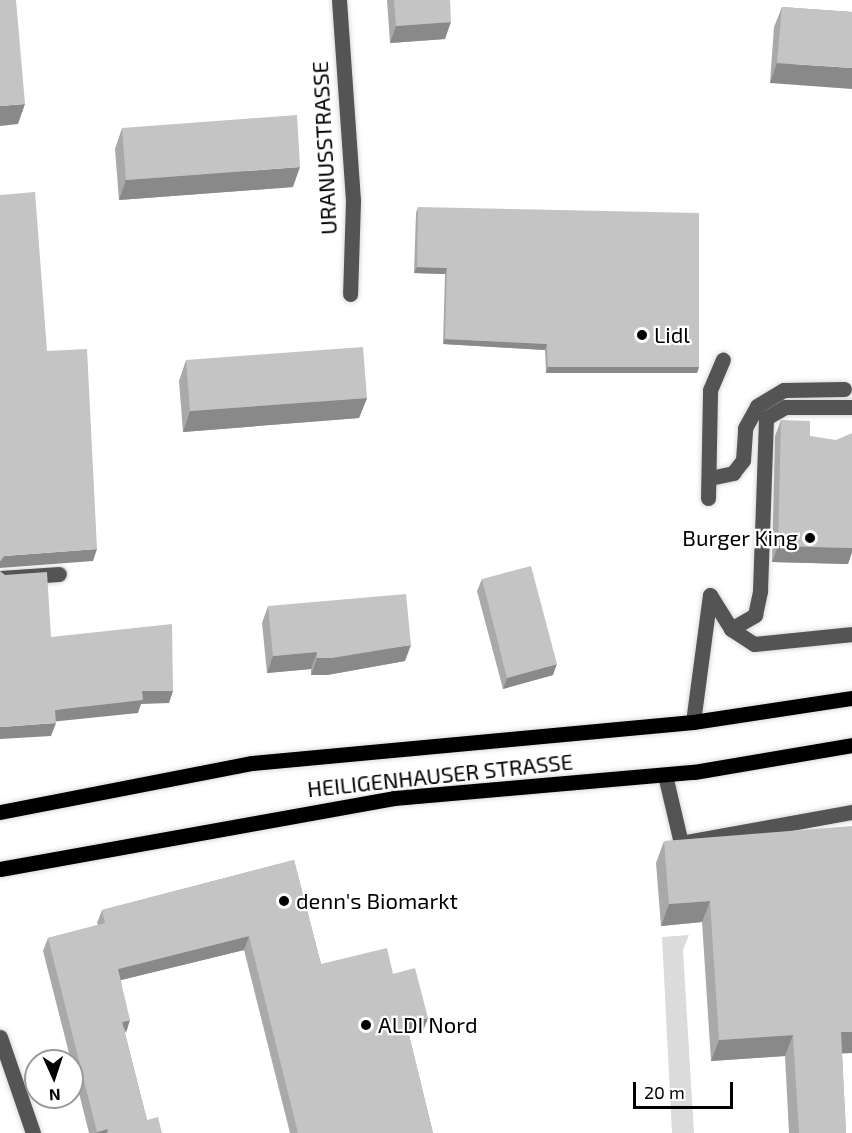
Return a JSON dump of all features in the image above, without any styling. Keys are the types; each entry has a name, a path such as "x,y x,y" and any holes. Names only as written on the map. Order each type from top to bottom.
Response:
{"main road":[{"name":"HEILIGENHAUSER STRASSE","path":"0,812 252,763 693,722 852,698"},
{"name":"HEILIGENHAUSER STRASSE","path":"0,869 394,798 665,775 852,745"}],"street":[{"name":"URANUSSTRASSE","path":"339,0 353,201 350,294"},
{"path":"708,498 710,390 723,360"},
{"path":"710,478 733,473 743,460 745,428 757,405 784,390 844,389"},
{"path":"731,629 755,615 760,591 766,418 785,407 852,406"},
{"path":"0,578 58,574"},
{"path":"693,722 710,595 731,629 754,644 852,634"},
{"path":"665,775 681,843 852,813"},
{"path":"0,1038 33,1133"}],"shaded area":[{"path":"689,935 683,950 694,1133 672,1133 662,937"}],"building":[{"path":"0,0 16,0 25,104 0,106"},
{"path":"394,0 450,0 451,22 396,26"},
{"path":"782,7 852,12 852,68 777,63"},
{"path":"297,115 300,167 126,180 122,128"},
{"path":"35,192 47,351 87,349 97,549 4,556 0,561 0,195"},
{"path":"418,207 699,213 699,367 548,367 547,344 445,339 447,268 417,267"},
{"path":"363,347 367,398 190,411 186,360"},
{"path":"781,420 810,421 810,436 836,440 852,433 852,548 778,546"},
{"path":"531,566 557,664 507,678 482,579"},
{"path":"0,571 5,575 47,572 51,637 172,624 173,691 142,691 143,700 55,710 56,723 0,727"},
{"path":"406,594 411,645 332,658 317,658 317,652 273,656 268,606"},
{"path":"852,826 852,1032 841,1032 846,1133 799,1133 793,1035 719,1040 710,901 669,904 664,841"},
{"path":"294,860 321,964 387,948 393,974 415,968 428,1018 406,1023 433,1133 298,1133 249,936 118,969 130,1020 122,1022 147,1120 158,1117 162,1133 108,1133 108,1129 97,1132 84,1081 84,1049 76,1049 48,938 105,923 102,910"}],"place":[{"name":"Lidl","path":"642,335"},
{"name":"Burger King","path":"810,538"},
{"name":"denn's Biomarkt","path":"284,901"},
{"name":"ALDI Nord","path":"366,1025"}]}
